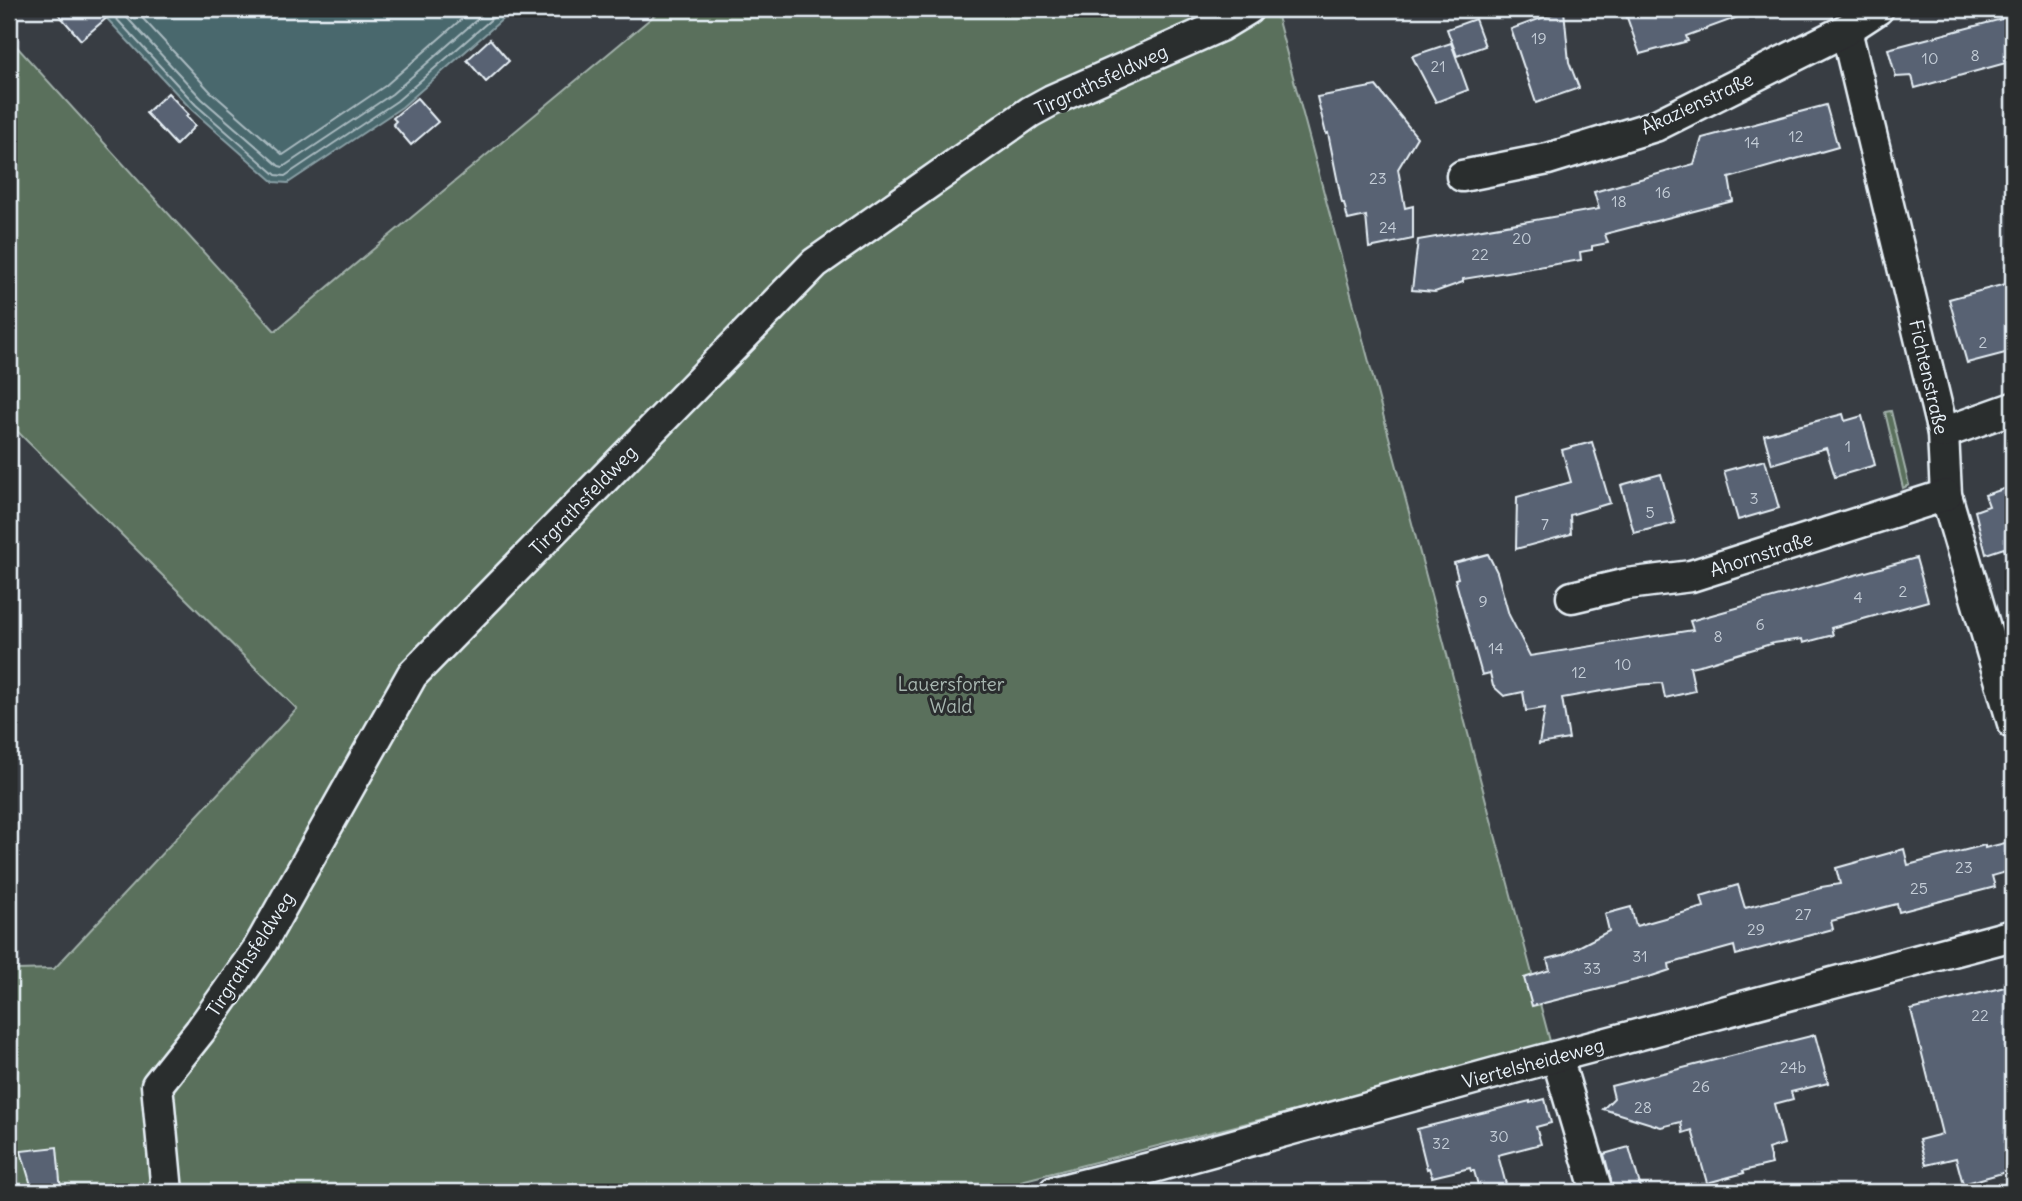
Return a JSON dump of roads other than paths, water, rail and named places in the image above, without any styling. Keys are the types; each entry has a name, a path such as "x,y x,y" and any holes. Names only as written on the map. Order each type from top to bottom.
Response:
{"street":[{"name":"Tirgrathsfeldweg","path":"167,1192 157,1085 200,1031 258,949 412,675 816,264 1030,112 1220,26 1248,9"},
{"name":"Akazienstraße","path":"1462,176 1548,159 1655,126 1846,30 1878,9"},
{"name":"Fichtenstraße","path":"1846,30 1943,433 1946,495 2013,723"},
{"path":"1943,433 2013,408"},
{"name":"Ahornstraße","path":"1572,597 1627,584 1691,576 1946,495"},
{"name":"Viertelsheideweg","path":"1054,1192 2013,935"},
{"path":"1557,1057 1597,1192"}],"water":[{"path":"98,9 514,9 402,107 288,183 274,182 192,110"}],"park label":[{"name":"Lauersforter Wald","path":"951,695"}]}
